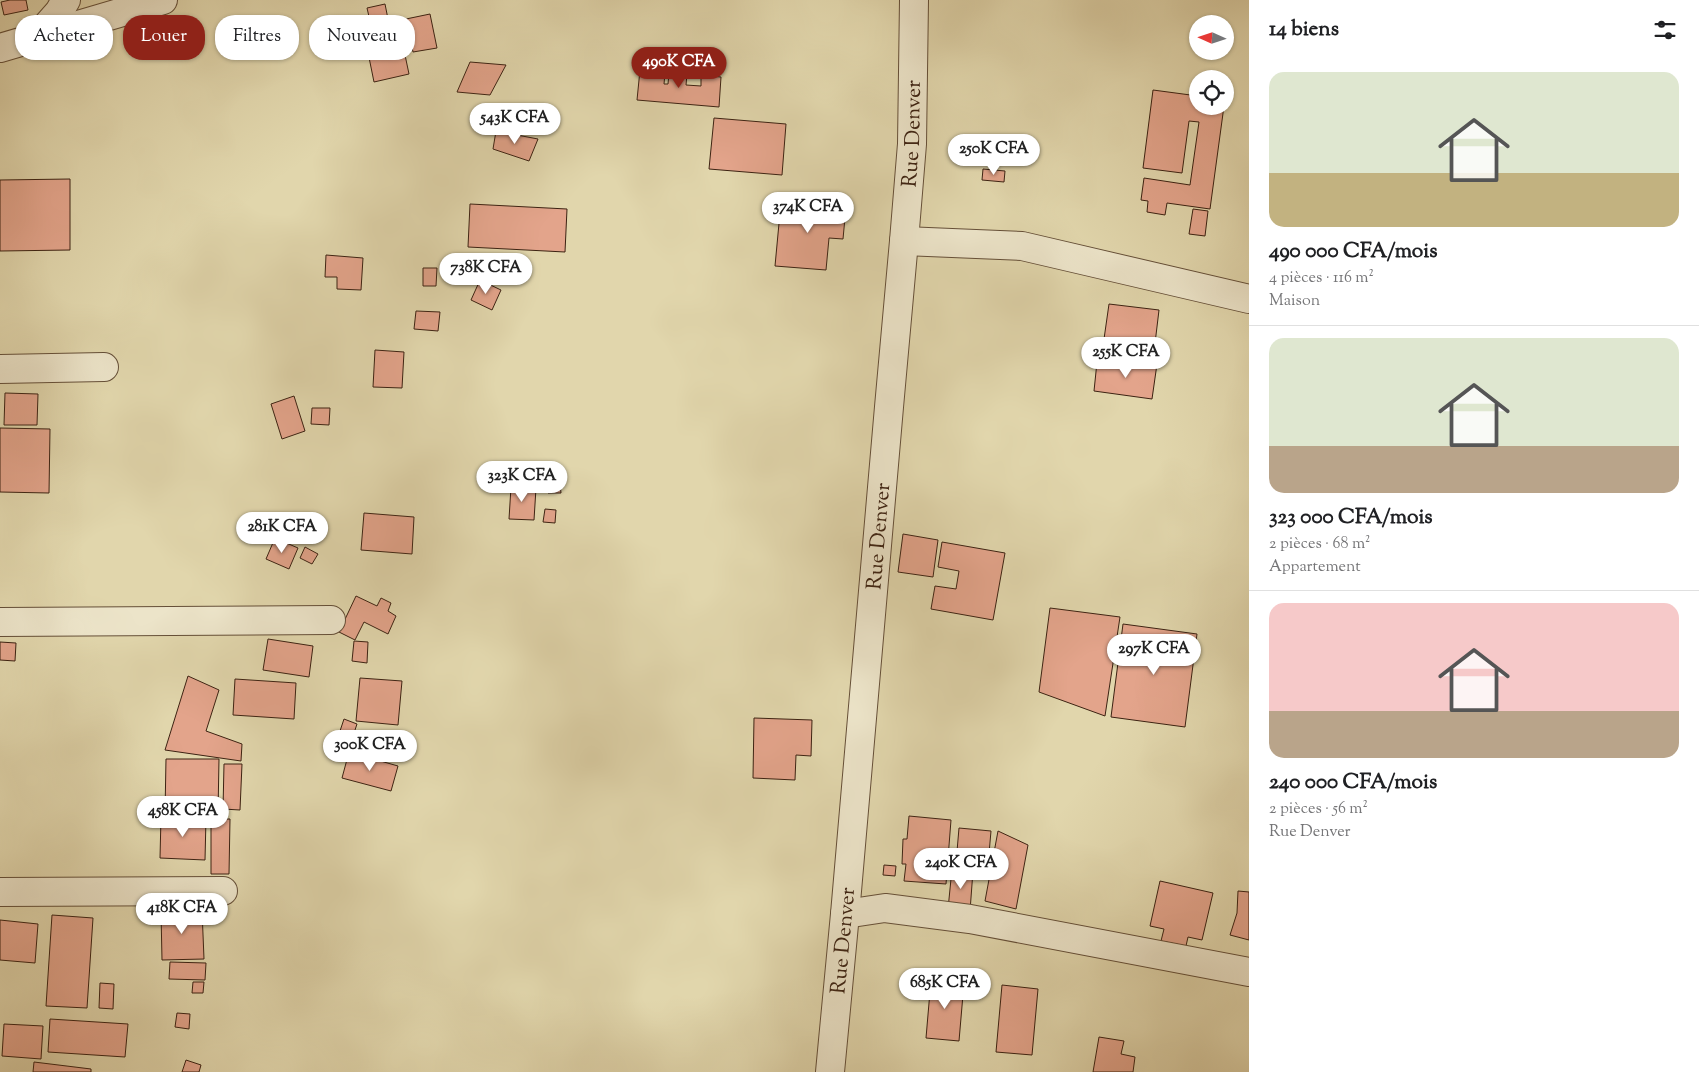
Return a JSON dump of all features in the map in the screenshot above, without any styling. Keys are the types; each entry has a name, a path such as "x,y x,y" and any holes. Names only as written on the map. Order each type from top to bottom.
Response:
{"street":[{"path":"56,15 66,0"},
{"path":"112,15 162,0"},
{"name":"Rue Denver","path":"830,1072 912,144 914,0"},
{"path":"0,48 15,44"},
{"path":"904,240 1022,246 1249,299"},
{"path":"0,369 104,367"},
{"path":"0,622 331,620"},
{"path":"0,892 223,891"},
{"path":"845,914 885,908 970,918 1249,972"}],"building":[{"path":"26,0 28,10 4,15 1,2"},
{"path":"385,4 387,15 369,15 367,8"},
{"path":"430,14 437,48 415,52 415,17"},
{"path":"370,60 406,60 409,74 374,82"},
{"path":"470,62 506,65 490,95 457,92"},
{"path":"640,70 665,73 664,84 668,84 669,73 687,74 686,85 701,86 701,75 721,77 719,107 637,100"},
{"path":"1153,90 1189,95 1189,115 1223,115 1210,209 1167,203 1165,215 1147,212 1148,201 1141,200 1144,178 1190,185 1199,122 1189,121 1182,173 1143,168"},
{"path":"714,118 786,124 782,175 709,169"},
{"path":"496,131 538,139 529,161 493,149"},
{"path":"983,169 1005,171 1004,182 982,180"},
{"path":"70,179 70,250 0,251 0,180"},
{"path":"781,202 846,207 843,239 829,238 826,270 775,266"},
{"path":"470,204 567,209 565,252 468,247"},
{"path":"1193,209 1208,211 1205,236 1189,234"},
{"path":"326,255 363,258 361,290 337,289 337,277 325,277"},
{"path":"423,268 437,268 436,286 423,286"},
{"path":"480,280 501,290 492,310 471,300"},
{"path":"1109,304 1159,310 1153,360 1102,353"},
{"path":"416,311 440,312 438,331 414,329"},
{"path":"375,350 404,352 402,388 373,387"},
{"path":"1137,361 1157,364 1152,399 1094,391 1097,362 1136,367"},
{"path":"5,393 38,394 37,425 4,425"},
{"path":"294,396 305,431 282,439 271,404"},
{"path":"312,408 330,408 329,425 311,424"},
{"path":"0,428 50,429 49,493 0,492"},
{"path":"560,484 561,493 548,493 547,485"},
{"path":"511,487 536,488 534,520 509,519"},
{"path":"545,509 556,510 555,523 543,522"},
{"path":"364,513 414,517 412,554 361,550"},
{"path":"903,534 938,540 933,577 898,572"},
{"path":"275,538 298,548 289,569 266,559"},
{"path":"942,542 1005,553 993,620 931,609 935,586 956,589 959,571 938,567"},
{"path":"305,547 318,554 312,564 300,558"},
{"path":"356,596 377,606 381,598 391,603 388,611 396,616 388,634 364,622 355,640 339,632"},
{"path":"1050,608 1120,617 1105,716 1039,692"},
{"path":"1123,624 1197,634 1185,727 1111,717"},
{"path":"268,639 313,646 309,677 263,670"},
{"path":"354,641 368,642 367,663 352,661"},
{"path":"0,642 16,643 15,661 0,660"},
{"path":"188,676 219,690 206,731 242,744 241,761 165,750"},
{"path":"360,678 402,681 398,725 356,721"},
{"path":"235,679 296,683 294,719 233,715"},
{"path":"754,718 812,720 811,756 796,755 795,780 753,778"},
{"path":"344,719 357,724 350,745 337,740"},
{"path":"349,752 398,766 391,791 342,778"},
{"path":"166,759 219,759 218,814 165,814"},
{"path":"224,764 242,764 240,810 223,809"},
{"path":"909,816 951,820 946,884 904,881 906,864 902,864 903,839 907,839"},
{"path":"161,817 206,818 205,860 160,858"},
{"path":"211,819 230,819 229,874 211,874"},
{"path":"959,828 991,831 988,865 956,863"},
{"path":"998,831 1028,845 1016,909 985,901"},
{"path":"884,865 896,866 895,876 883,875"},
{"path":"952,869 973,871 970,911 948,909"},
{"path":"1160,881 1213,893 1202,940 1188,937 1186,946 1161,941 1164,929 1150,926"},
{"path":"1238,891 1249,892 1249,940 1230,935 1237,913"},
{"path":"202,910 204,959 162,960 161,912"},
{"path":"52,915 93,918 87,1008 46,1006"},
{"path":"0,920 38,924 35,963 0,960"},
{"path":"170,962 206,963 205,980 169,979"},
{"path":"931,980 964,983 959,1041 926,1038"},
{"path":"193,982 204,982 203,993 192,993"},
{"path":"100,983 114,984 113,1009 99,1008"},
{"path":"1002,985 1038,989 1032,1055 996,1052"},
{"path":"177,1013 190,1014 189,1029 175,1027"},
{"path":"50,1019 128,1024 125,1057 48,1052"},
{"path":"4,1024 43,1026 41,1059 2,1056"},
{"path":"1099,1037 1124,1041 1121,1054 1135,1057 1133,1072 1093,1072"},
{"path":"186,1060 201,1065 199,1072 182,1072"},
{"path":"34,1062 91,1069 91,1072 33,1072"}]}
